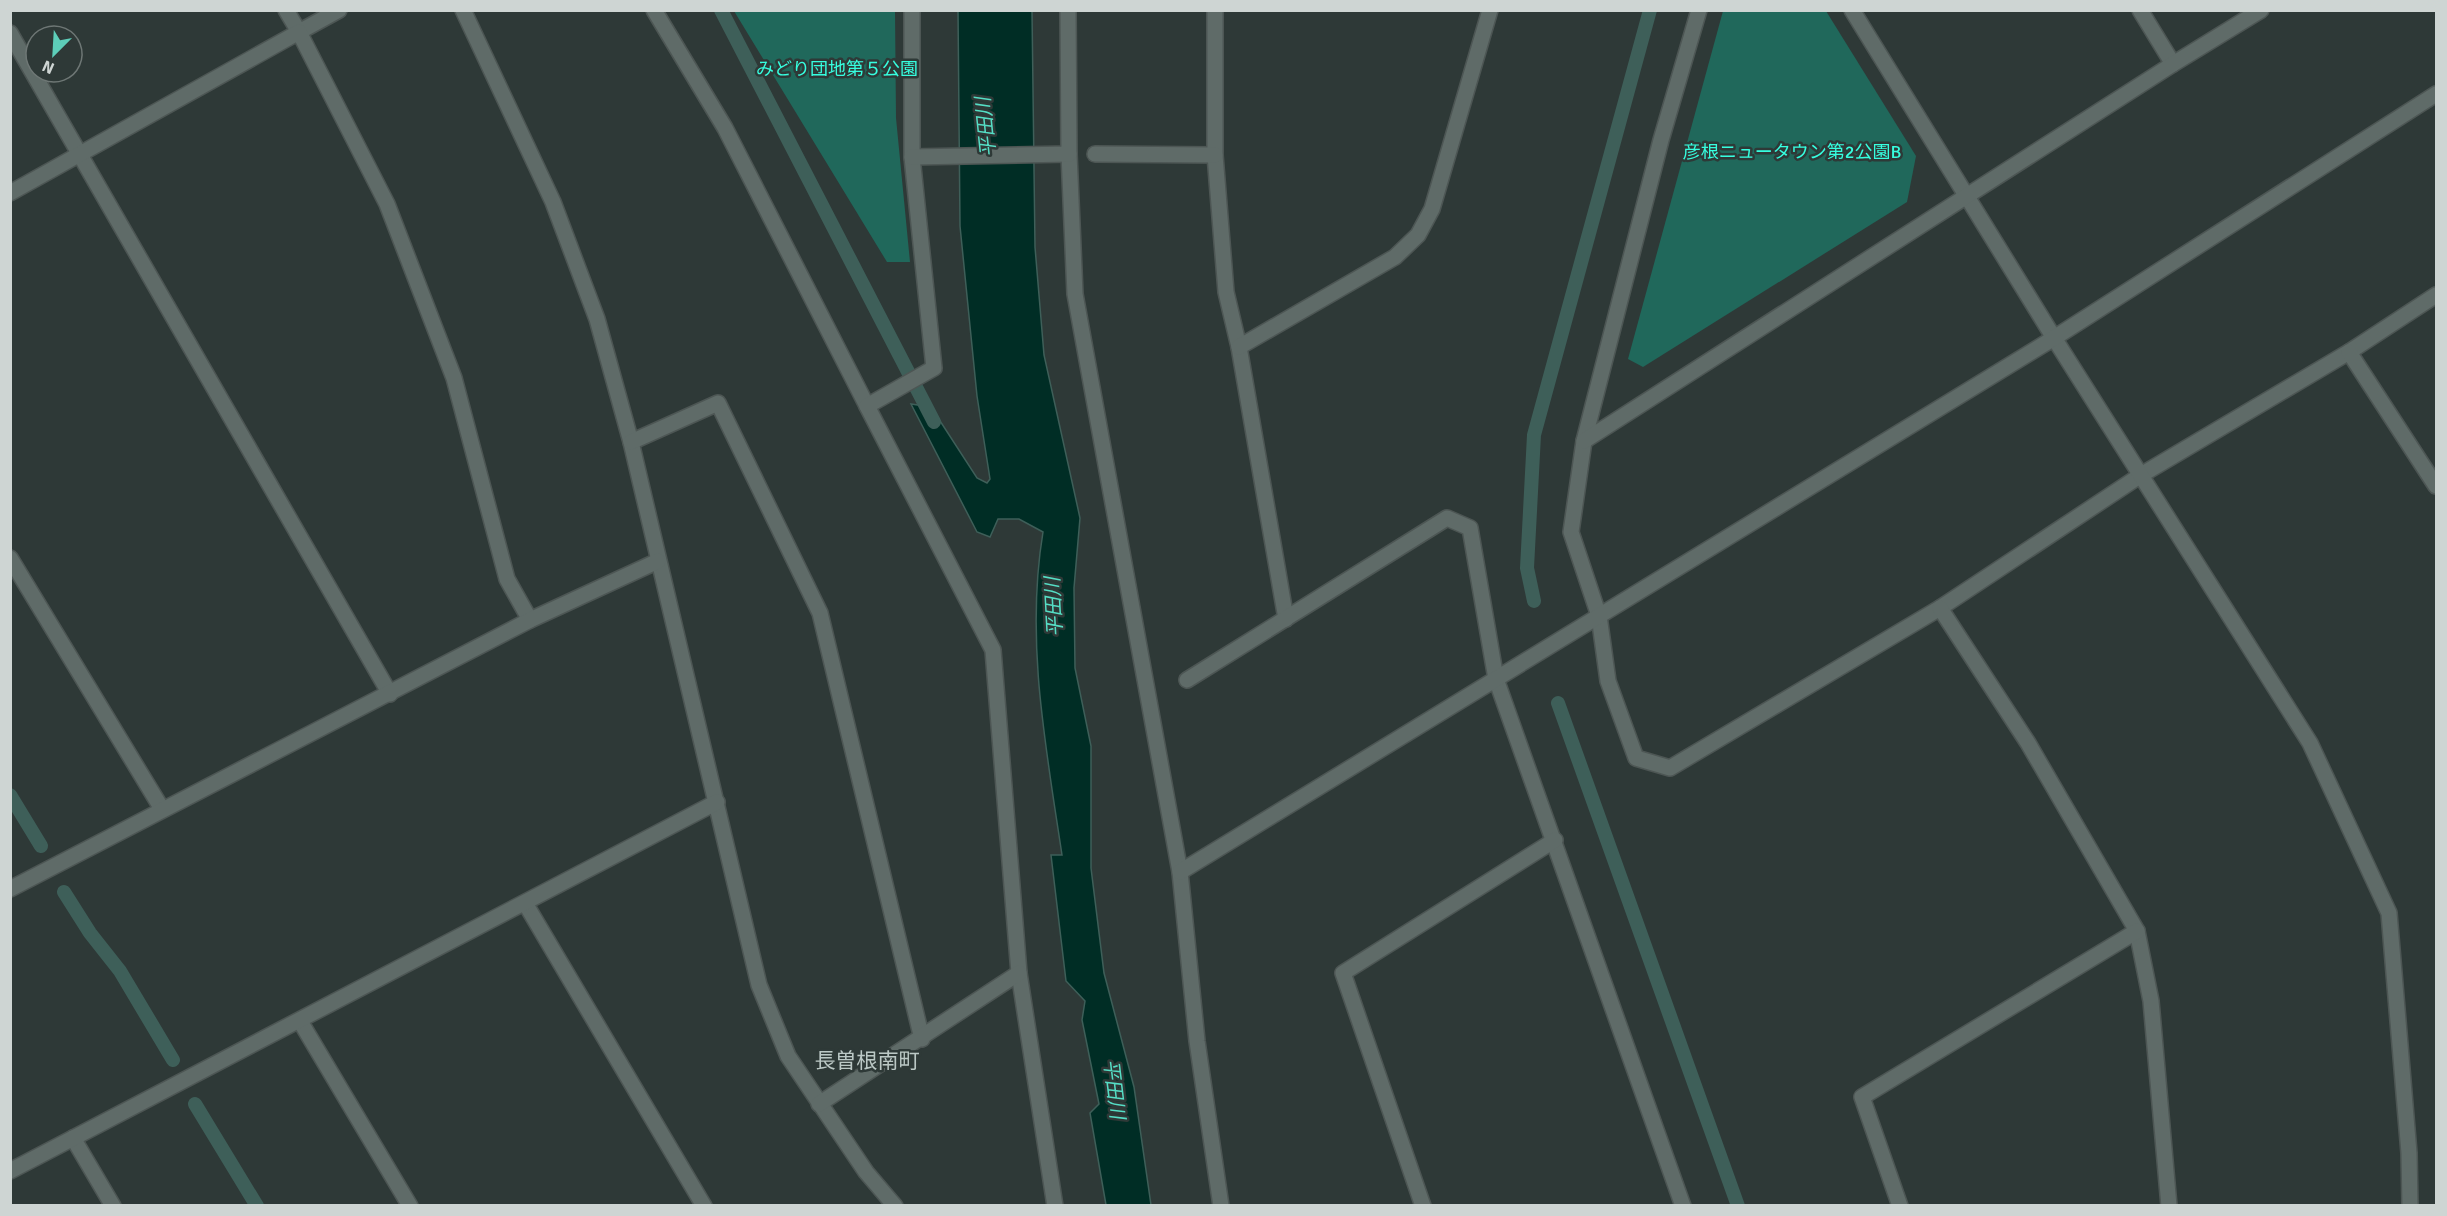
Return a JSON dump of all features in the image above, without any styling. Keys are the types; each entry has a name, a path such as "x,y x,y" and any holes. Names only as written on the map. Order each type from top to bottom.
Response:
{"street":[{"path":"285,10 299,32 387,204 454,378 507,579 530,620"},
{"path":"10,193 339,10"},
{"path":"463,10 553,202 597,319 631,442 759,985 788,1056 866,1172 895,1206"},
{"path":"654,10 725,128 993,650 1019,974 1055,1206"},
{"path":"867,406 934,368 912,157 912,10"},
{"path":"1068,10 1062,154 1075,294 1180,872 1197,1041 1221,1206"},
{"path":"1215,10 1215,155 1226,292 1239,347 1286,619"},
{"path":"1239,347 1395,257 1418,235 1432,209 1490,10"},
{"path":"1699,10 1661,140 1584,441 1571,532 1599,616 1608,681 1636,758 1670,768 1940,608 2141,475 2349,352 2436,295"},
{"path":"1852,10 2054,338 2310,743 2389,913 2409,1153 2410,1206"},
{"path":"2140,10 2173,64"},
{"path":"1584,441 2261,10"},
{"path":"10,33 390,694"},
{"path":"1180,872 2054,338 2436,94"},
{"path":"912,157 1062,154"},
{"path":"1095,154 1215,155"},
{"path":"2349,352 2436,486"},
{"path":"631,442 718,403 820,613 922,1039"},
{"path":"1187,680 1447,518 1470,528 1496,680 1555,840 1683,1206"},
{"path":"10,558 162,809"},
{"path":"10,890 162,809 390,694 530,620 658,561"},
{"path":"1940,608 2028,742 2137,931 2151,1001 2169,1206"},
{"path":"10,1170 717,802"},
{"path":"1422,1206 1343,973 1555,840"},
{"path":"525,903 704,1206"},
{"path":"1900,1206 1863,1097 2137,931"},
{"path":"819,1104 1019,974"},
{"path":"300,1021 410,1206"},
{"path":"73,1138 113,1206"}],"green space":[{"name":"みどり団地第５公園","path":"734,11 895,11 896,118 910,262 887,262"},
{"name":"彦根ニュータウン第2公園B","path":"1723,11 1826,11 1916,156 1907,202 1643,367 1628,359"}],"water":[{"name":"平田川","path":"958,11 1032,11 1035,247 1044,355 1080,518 1074,588 1075,668 1091,746 1091,868 1104,973 1134,1087 1151,1205 1106,1205 1090,1113 1099,1104 1082,1020 1085,1001 1066,981 1051,855 1062,855 1044,734 1037,653 1038,572 1043,532 1019,519 998,519 990,537 977,532 911,404 931,407 977,478 987,483 990,479 977,396 960,226"}],"waterway":[{"path":"721,10 934,422"},
{"path":"1534,601 1527,568 1534,435 1650,10"},
{"path":"1558,703 1738,1206"},
{"path":"10,795 41,846"},
{"path":"64,892 90,933 120,971 173,1060"},
{"path":"195,1104 257,1206"}],"district":[{"name":"長曽根南町","path":"867,1061"}]}
